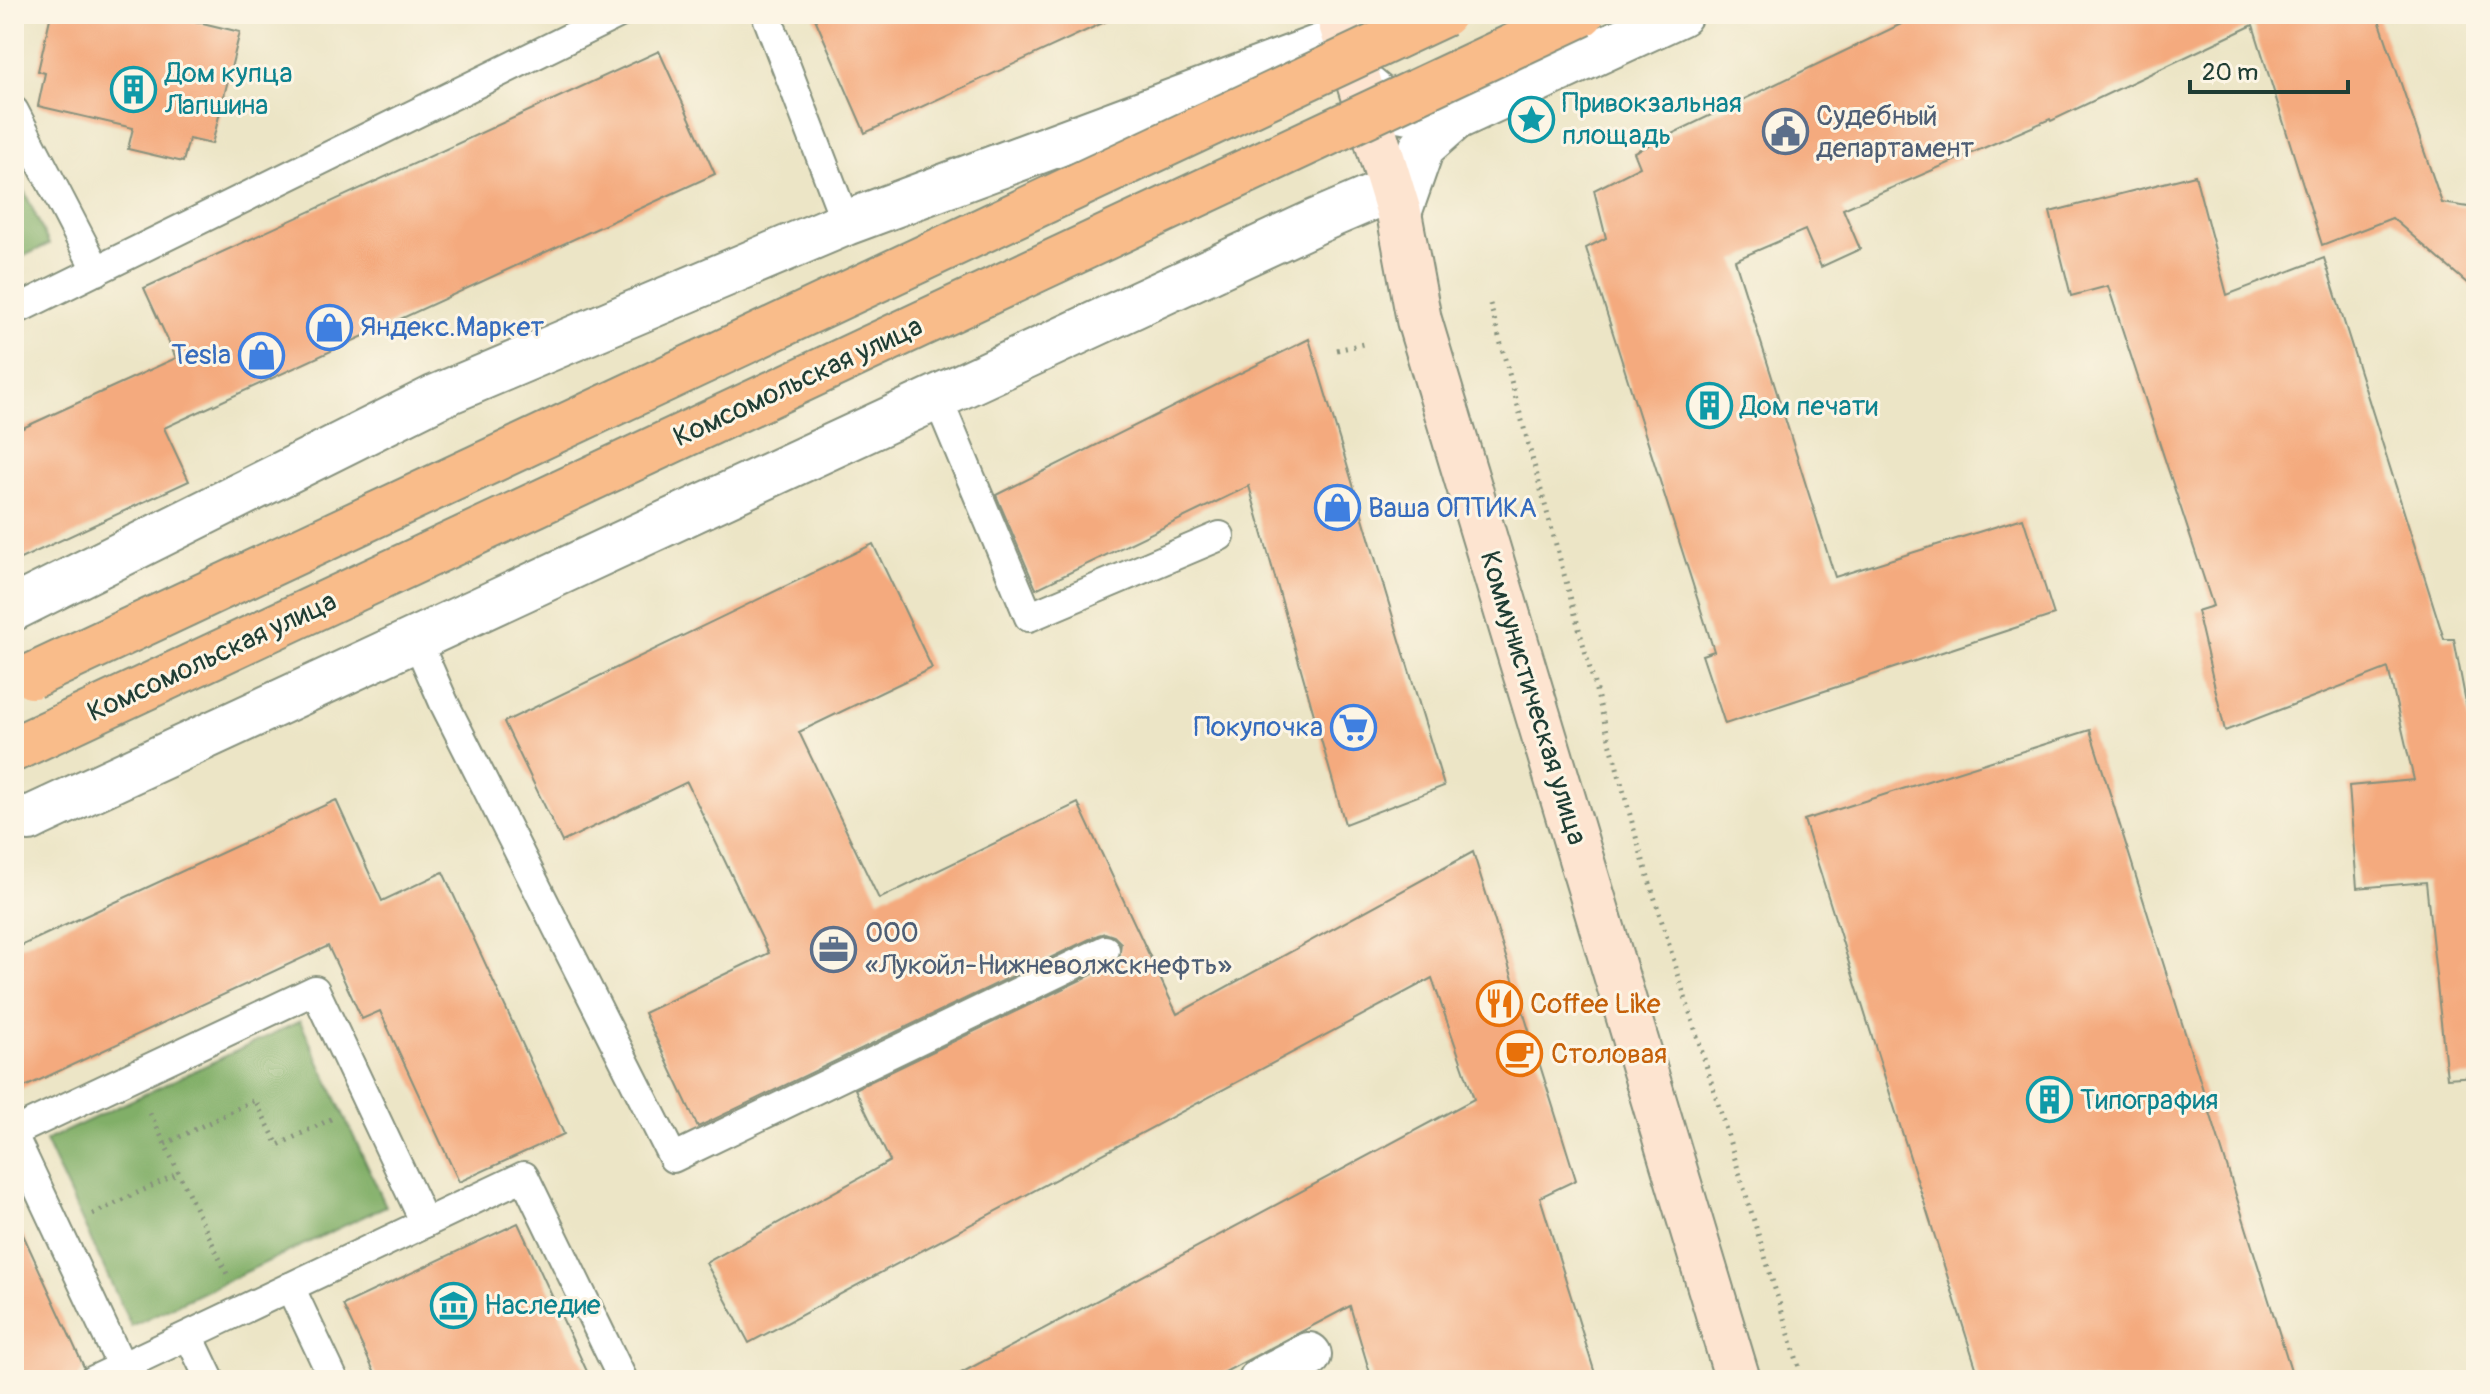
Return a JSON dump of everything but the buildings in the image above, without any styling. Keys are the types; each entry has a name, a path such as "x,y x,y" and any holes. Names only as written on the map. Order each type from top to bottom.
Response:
{"main road":[{"name":"Комсомольская улица","path":"23,680 1444,14"},
{"name":"Комсомольская улица","path":"14,749 1582,14"},
{"name":"Коммунистическая улица","path":"1342,26 1395,201 1424,335 1738,1380"}],"street":[{"path":"14,608 436,397 846,223 1342,26 1401,14"},
{"path":"14,816 29,819 1301,228 1395,201 1422,147 1455,118 1680,14"},
{"path":"1359,81 1391,108 1455,118"},
{"path":"1261,1380 1309,1355"}],"lane":[{"path":"14,311 618,14"},
{"path":"766,14 846,223"},
{"path":"14,111 97,271"},
{"path":"937,397 1029,617 1220,536"},
{"path":"416,639 444,703 673,1158 1105,950"},
{"path":"122,1367 14,1135 133,1076 315,990 425,1223"},
{"path":"94,1380 524,1176 623,1380"},
{"path":"290,1287 334,1380"},
{"path":"189,1336 210,1380"}],"path":[{"path":"1490,304 1638,844 1803,1380"},
{"path":"1337,350 1368,343"},
{"path":"14,930 22,946"},
{"path":"133,1076 244,1309"},
{"path":"165,1144 255,1100 278,1145 367,1101"},
{"path":"59,1231 179,1173"}],"green space":[{"path":"14,169 49,244 14,261"},
{"path":"300,1021 386,1206 131,1326 45,1141"}],"place":[{"name":"Дом купца Лапшина","path":"134,89"},
{"name":"Привокзальная площадь","path":"1531,119"},
{"name":"Судебный департамент","path":"1785,132"},
{"name":"Яндекс.Маркет","path":"329,327"},
{"name":"Tesla","path":"262,355"},
{"name":"Дом печати","path":"1709,406"},
{"name":"Ваша ОПТИКА","path":"1337,508"},
{"name":"Покупочка","path":"1354,727"},
{"name":"ООО «Лукойл-Нижневолжскнефть»","path":"834,949"},
{"name":"Coffee Like","path":"1499,1004"},
{"name":"Столовая","path":"1520,1054"},
{"name":"Типография","path":"2049,1100"},
{"name":"Наследие","path":"453,1305"}]}
